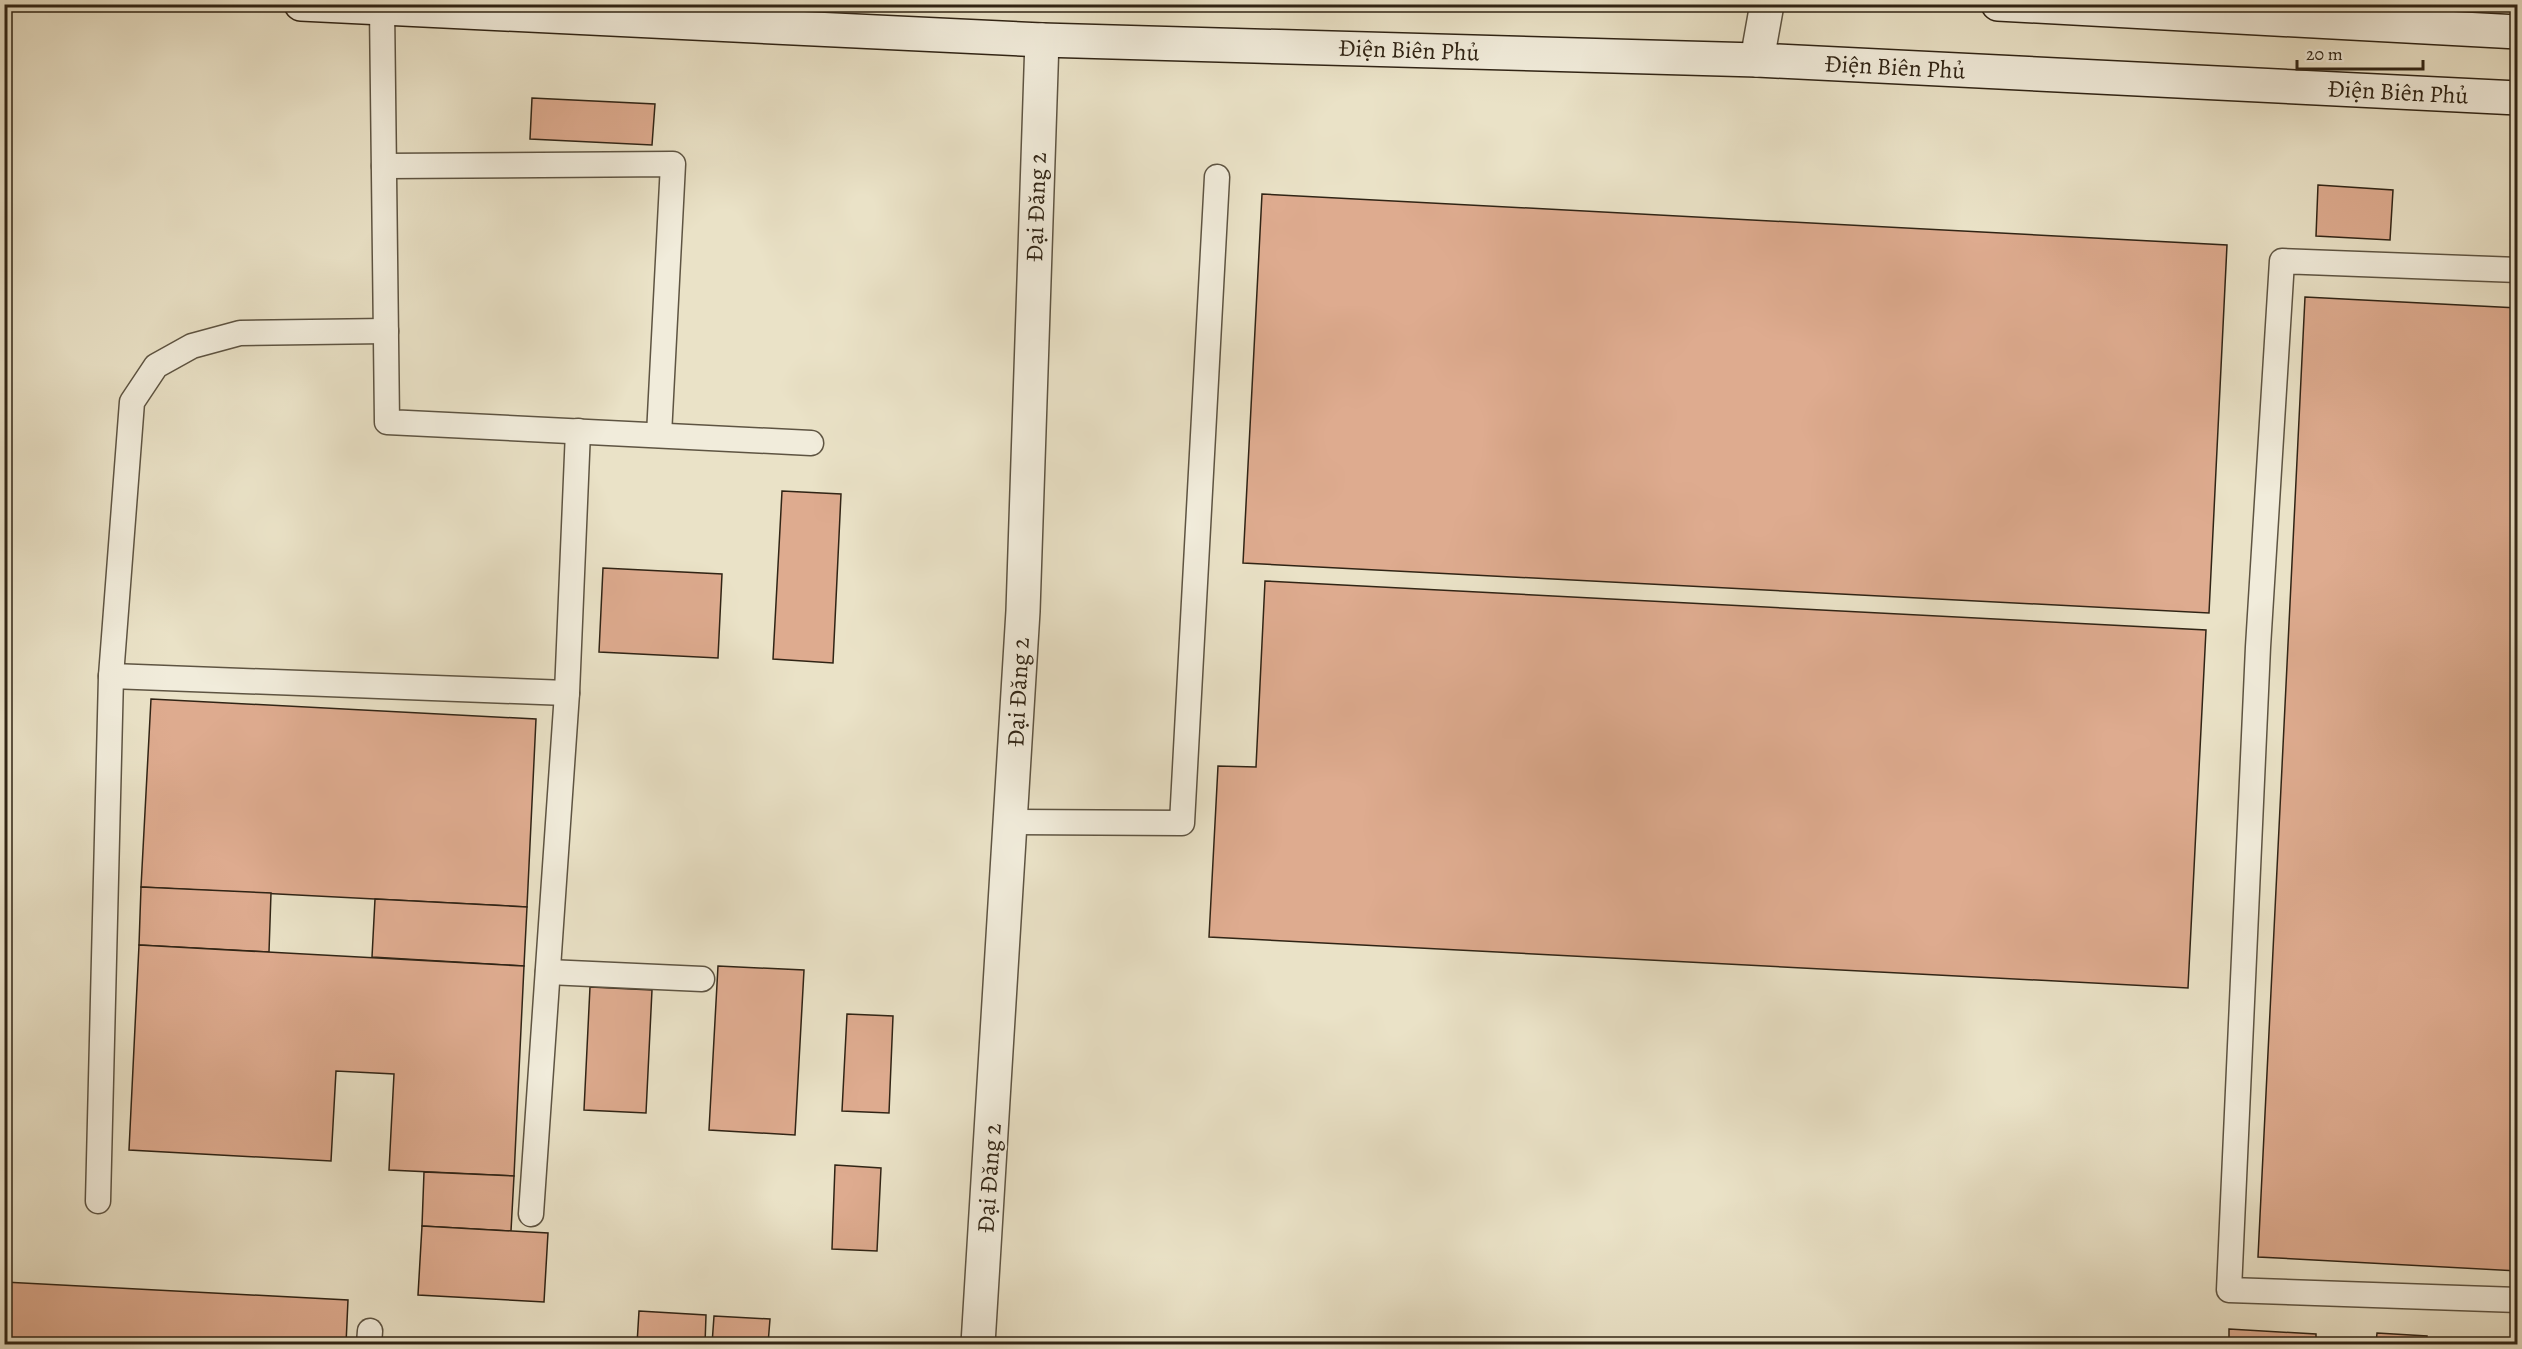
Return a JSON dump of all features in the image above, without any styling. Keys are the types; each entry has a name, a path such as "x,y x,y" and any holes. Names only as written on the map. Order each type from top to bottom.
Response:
{"main road":[{"name":"Điện Biên Phủ","path":"301,4 1042,40 1757,60 2517,98"},
{"path":"1757,60 1767,4"},
{"path":"1998,4 2517,32"},
{"name":"Đại Đăng 2","path":"978,1344 1012,822 1023,611 1042,40"}],"lane":[{"path":"382,8 387,422 811,443"},
{"path":"384,166 673,164 660,435"},
{"path":"1012,822 1182,823 1217,177"},
{"path":"2517,270 2282,261 2258,647 2229,1290 2517,1300"},
{"path":"98,1201 111,676 132,402 156,366 192,345 240,333 386,331"},
{"path":"531,1214 567,693 578,431"},
{"path":"111,676 567,693"},
{"path":"548,972 702,979"}],"building":[{"path":"532,98 655,104 652,145 530,139"},
{"path":"2318,185 2393,190 2390,240 2316,236"},
{"path":"1262,194 2227,245 2209,613 1243,563"},
{"path":"2305,297 2518,308 2518,1271 2258,1257"},
{"path":"782,491 841,494 833,663 773,659"},
{"path":"603,568 722,574 718,658 599,652"},
{"path":"1265,581 2206,630 2188,988 1209,937 1218,766 1256,767"},
{"path":"151,699 536,719 527,907 141,887"},
{"path":"141,887 271,893 269,952 139,945"},
{"path":"375,899 527,907 524,966 372,957"},
{"path":"139,945 524,966 514,1176 389,1170 394,1074 336,1071 331,1161 129,1150"},
{"path":"718,966 804,970 795,1135 709,1130"},
{"path":"590,987 652,990 646,1113 584,1110"},
{"path":"847,1014 893,1016 889,1113 842,1111"},
{"path":"835,1165 881,1168 877,1251 832,1249"},
{"path":"424,1172 514,1176 511,1231 422,1226"},
{"path":"422,1226 548,1233 544,1302 418,1295"},
{"path":"4,1282 348,1300 346,1344 4,1344"},
{"path":"639,1311 706,1315 705,1344 637,1344"},
{"path":"714,1316 770,1319 768,1344 712,1344"},
{"path":"2229,1329 2316,1334 2316,1344 2229,1344"},
{"path":"2377,1333 2427,1336 2426,1344 2376,1344"}]}
